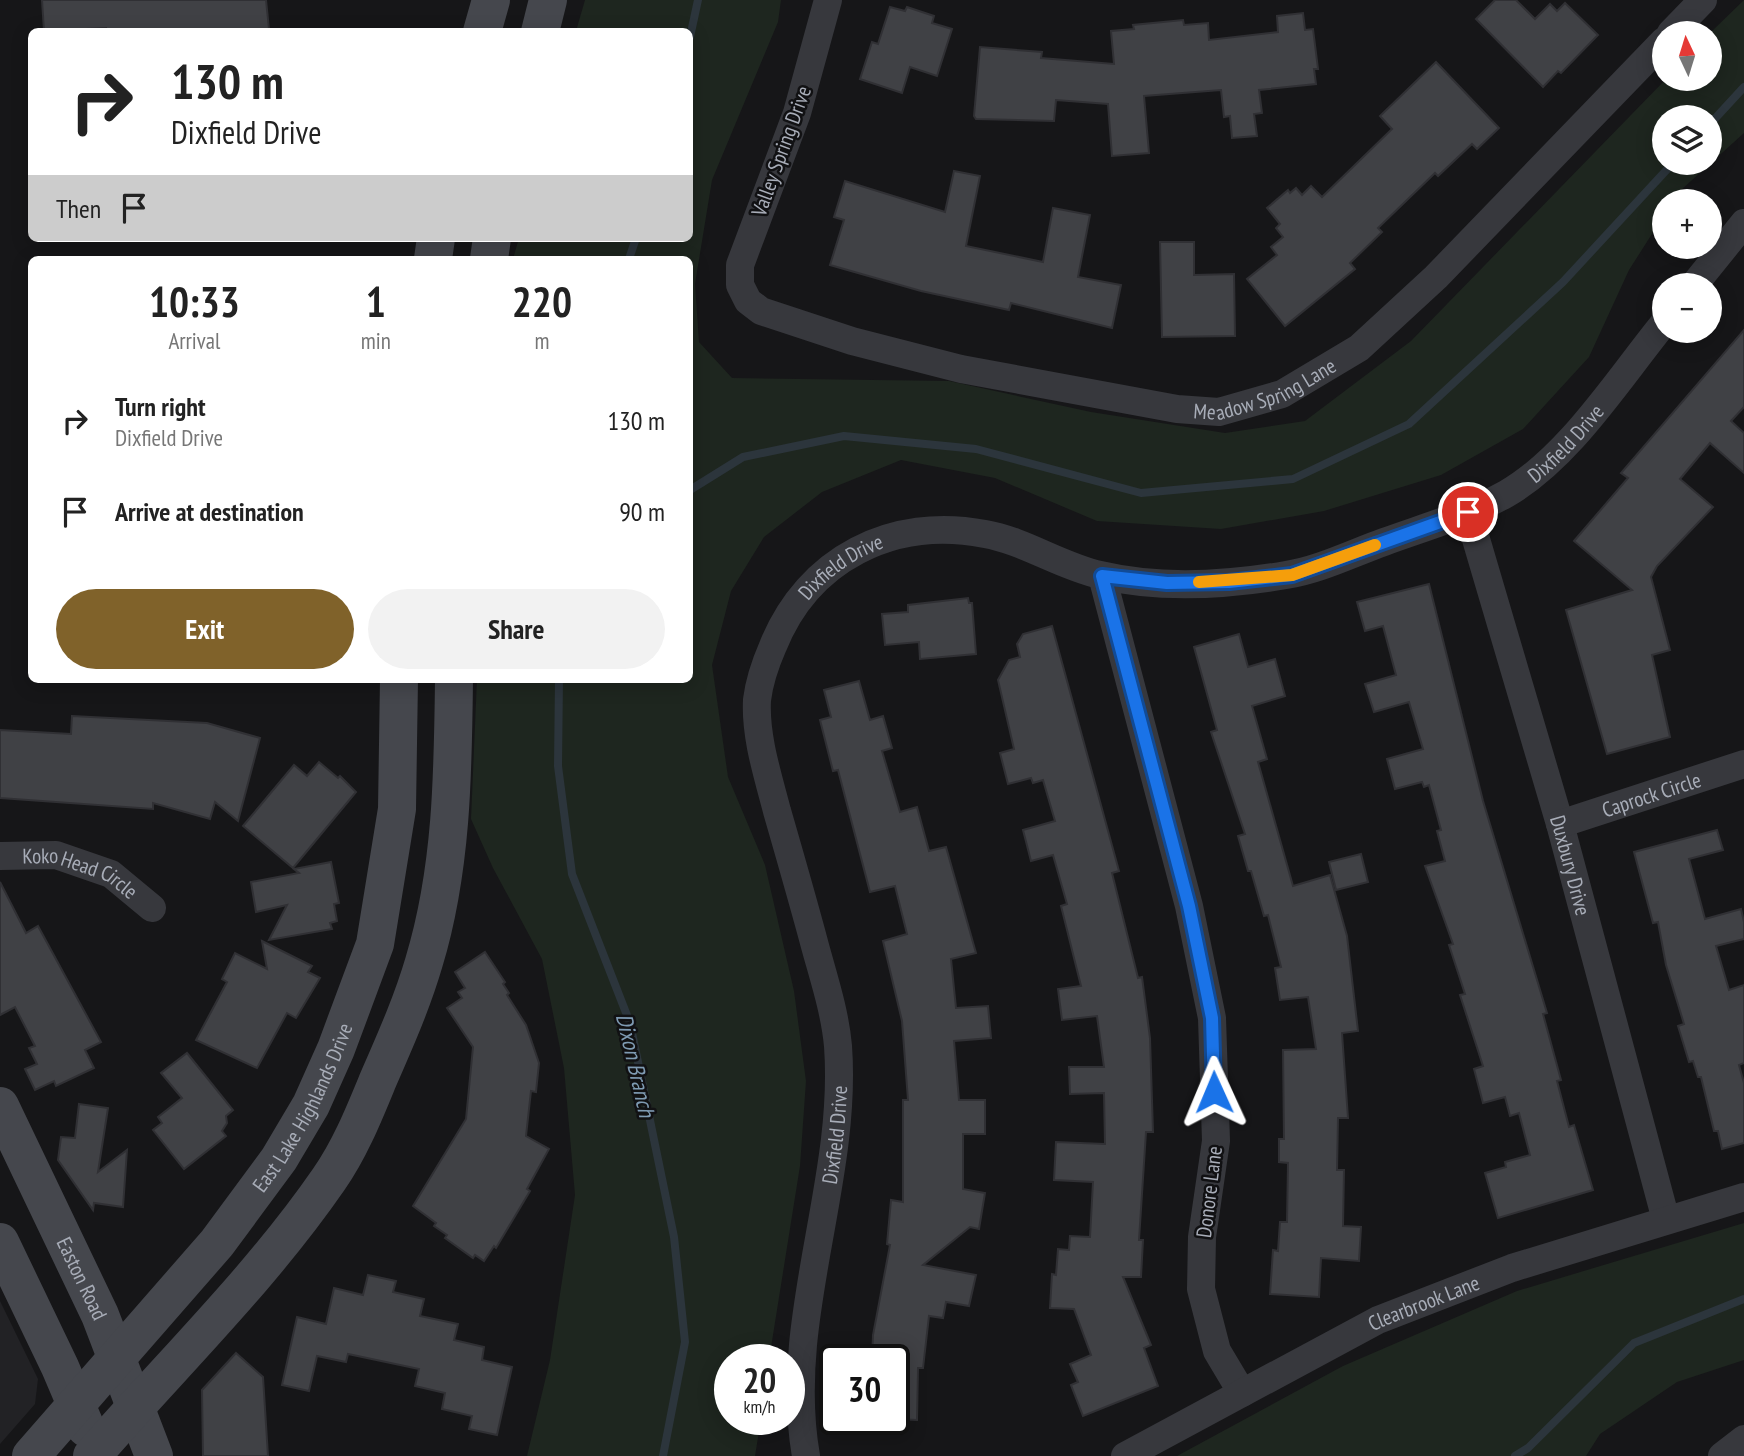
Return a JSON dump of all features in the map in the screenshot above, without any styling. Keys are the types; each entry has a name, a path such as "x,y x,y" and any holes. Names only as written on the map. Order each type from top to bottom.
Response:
{"main road":[{"path":"483,28 491,0"},
{"path":"541,28 548,0"},
{"name":"East Lake Highlands Drive","path":"31,1456 117,1361 247,1205 311,1105 336,1049 375,944 397,809 400,683"},
{"path":"0,1242 77,1406 94,1455 246,1283 330,1178 353,1137 405,1017 428,948 441,885 453,789 454,683"},
{"name":"Easton Road","path":"0,1106 100,1315 154,1456"}],"street":[{"name":"Valley Spring Drive","path":"748,301 740,285 740,264 797,113 828,0"},
{"path":"1683,21 1703,0"},
{"name":"Meadow Spring Lane","path":"748,301 761,311 852,341 961,369 1177,409 1219,412 1282,394 1359,348 1436,277 1652,52"},
{"path":"1704,273 1744,223"},
{"name":"Dixfield Drive","path":"806,1456 803,1437 802,1370 809,1307 832,1168 840,1084 836,1025 763,761 757,701 767,660 792,606 808,585 833,565 874,543 922,531 986,534 1102,576 1167,583 1229,582 1292,575 1468,512 1506,494 1535,475 1583,424 1652,338"},
{"name":"Duxbury Drive","path":"1468,512 1560,824 1666,1220"},
{"name":"Donore Lane","path":"1102,576 1189,906 1212,1018 1216,1141 1202,1237 1201,1289 1217,1351 1242,1393"},
{"name":"Caprock Circle","path":"1560,824 1744,764"},
{"name":"Koko Head Circle","path":"0,856 56,855 78,862 111,874 152,908"},
{"name":"Clearbrook Lane","path":"1125,1456 1378,1320 1512,1268 1744,1197"},
{"path":"1722,1456 1744,1439"}],"shaded area":[{"path":"585,0 781,0 778,22 712,180 695,284 699,342 732,378 949,381 1091,412 1225,433 1305,421 1411,341 1654,91 1722,91 1722,21 1744,0 1744,133 1722,153 1722,105 1652,105 1652,175 1698,175 1682,189 1652,189 1652,234 1629,270 1589,357 1523,429 1441,475 1324,511 1221,529 1097,521 995,478 901,460 822,492 764,537 731,591 712,665 728,777 765,865 794,991 806,1081 800,1166 772,1344 714,1344 714,1435 758,1435 755,1456 527,1456 550,1360 575,1195 564,1068 542,959 493,868 471,819 477,683 693,683 693,256 514,256 518,242 693,242 693,28 577,28"},
{"path":"1744,1223 1744,1360 1677,1382 1600,1434 1586,1456 1177,1456 1343,1366 1517,1291"},
{"path":"0,1301 38,1379 35,1404 0,1444"}],"building":[{"path":"42,0 266,0 269,28 106,28 44,28"},
{"path":"1495,0 1516,0 1535,19 1550,4 1557,11 1565,3 1598,35 1561,73 1558,71 1543,87 1476,19"},
{"path":"890,7 905,11 907,7 934,16 932,23 952,29 937,76 910,67 902,93 860,79 872,42 878,44"},
{"path":"1303,13 1305,30 1313,29 1318,69 1314,69 1316,84 1259,90 1262,113 1254,114 1257,136 1232,138 1230,116 1224,117 1221,90 1144,96 1149,153 1112,156 1108,104 1056,100 1054,121 976,119 974,116 980,47 1042,52 1041,58 1114,64 1111,31 1134,29 1133,25 1183,20 1184,25 1208,23 1209,40 1278,32 1277,16"},
{"path":"1436,62 1499,128 1477,149 1472,144 1438,176 1435,173 1378,228 1382,232 1350,263 1355,269 1285,326 1247,279 1277,255 1271,247 1283,237 1276,228 1280,224 1267,208 1288,190 1290,193 1296,188 1302,195 1311,186 1322,197 1392,129 1380,116"},
{"path":"954,171 980,176 966,246 1043,262 1053,208 1090,215 1078,277 1121,285 1112,328 1011,303 1009,310 921,291 830,265 844,220 834,217 845,181 945,212"},
{"path":"1160,242 1194,242 1194,275 1234,274 1235,336 1162,337"},
{"path":"1744,330 1744,407 1731,421 1744,433 1744,473 1710,443 1680,479 1713,507 1657,566 1651,577 1670,650 1652,655 1670,737 1607,754 1566,610 1632,590 1574,541 1628,478 1621,473"},
{"path":"1429,584 1483,801 1547,1013 1543,1014 1561,1080 1557,1081 1569,1127 1574,1125 1593,1190 1498,1218 1485,1173 1506,1167 1505,1162 1530,1155 1519,1113 1510,1116 1505,1097 1483,1103 1474,1069 1483,1066 1460,995 1465,994 1449,945 1453,944 1425,866 1445,861 1437,831 1441,830 1429,785 1424,787 1422,782 1395,789 1387,759 1423,749 1409,702 1374,712 1365,684 1396,675 1383,626 1365,631 1357,602"},
{"path":"968,598 969,603 972,603 976,654 920,659 919,642 885,645 882,614 908,612 908,605"},
{"path":"1052,626 1119,871 1112,873 1138,978 1142,977 1150,1038 1153,1132 1146,1132 1139,1240 1143,1240 1141,1277 1123,1277 1151,1345 1144,1348 1158,1386 1083,1416 1071,1385 1078,1382 1070,1364 1091,1355 1074,1309 1050,1308 1052,1274 1056,1275 1058,1249 1069,1250 1070,1236 1090,1237 1093,1182 1054,1180 1056,1142 1105,1144 1104,1093 1070,1094 1069,1067 1104,1067 1097,1016 1062,1020 1058,989 1081,986 1061,906 1067,904 1053,855 1031,861 1023,830 1055,821 1043,780 1033,783 1031,778 1008,784 1000,753 1014,749 998,680 1009,660 1020,657 1017,644 1023,634"},
{"path":"1239,634 1248,667 1275,659 1285,696 1252,706 1267,759 1258,762 1293,886 1330,875 1347,936 1358,1031 1342,1033 1348,1118 1338,1118 1337,1170 1344,1170 1343,1226 1361,1227 1359,1261 1321,1258 1319,1297 1270,1294 1273,1250 1278,1251 1280,1222 1287,1222 1288,1163 1279,1162 1279,1139 1284,1139 1283,1050 1316,1049 1308,997 1280,1000 1275,968 1281,967 1268,915 1264,916 1238,836 1245,834 1211,732 1217,730 1194,647"},
{"path":"859,681 870,720 883,716 892,748 882,751 900,812 917,807 929,851 946,847 976,953 951,959 956,1008 988,1006 991,1038 954,1041 959,1100 985,1100 985,1134 963,1134 963,1189 985,1193 979,1229 970,1227 923,1265 976,1275 969,1306 946,1302 943,1318 929,1316 923,1368 918,1368 917,1420 910,1420 910,1344 873,1344 890,1245 887,1244 891,1200 903,1202 903,1100 908,1100 902,1021 883,941 907,934 895,886 870,892 838,770 833,771 820,720 831,717 824,690"},
{"path":"72,716 207,723 260,738 238,821 215,802 210,819 153,803 153,809 0,798 0,730 71,734"},
{"path":"319,762 338,778 340,776 356,792 293,868 243,826 294,765 307,776"},
{"path":"1717,830 1723,850 1689,859 1705,919 1741,909 1744,922 1744,939 1716,946 1729,990 1744,985 1744,1063 1739,1065 1744,1083 1744,1143 1722,1149 1718,1131 1714,1131 1701,1077 1698,1077 1693,1061 1689,1062 1678,1026 1684,1024 1666,965 1658,922 1653,923 1634,852"},
{"path":"1361,854 1368,882 1336,890 1329,862"},
{"path":"331,862 339,903 334,904 337,921 330,923 332,929 269,940 287,905 256,912 251,882 299,873 294,869"},
{"path":"0,882 26,933 38,926 101,1042 85,1050 94,1068 56,1086 54,1081 35,1090 25,1069 37,1064 29,1048 35,1046 15,1007 0,1015"},
{"path":"262,941 312,966 308,972 320,978 296,1018 287,1013 257,1068 196,1040 227,982 222,979 235,953 267,969"},
{"path":"485,952 505,982 503,984 509,993 507,995 526,1025 539,1063 536,1092 531,1091 526,1136 549,1149 527,1189 530,1191 496,1248 494,1246 484,1261 475,1255 473,1258 445,1238 447,1235 434,1226 436,1223 413,1206 466,1119 473,1047 447,1008 462,998 458,992 465,988 455,972"},
{"path":"187,1053 233,1110 226,1116 227,1123 222,1131 226,1136 184,1169 153,1130 162,1123 158,1117 182,1098 161,1073"},
{"path":"79,1104 108,1108 98,1172 127,1150 123,1207 94,1203 93,1210 58,1160 61,1137 75,1138"},
{"path":"368,1275 396,1281 393,1292 424,1299 420,1316 458,1324 454,1340 484,1347 482,1360 512,1367 497,1435 469,1429 472,1416 442,1409 445,1393 415,1386 419,1369 348,1354 346,1362 317,1356 309,1391 282,1385 297,1317 326,1324 334,1288 363,1295"},
{"path":"236,1353 263,1377 268,1456 203,1456 202,1390"}],"waterway":[{"name":"Dixon Branch","path":"692,28 698,0"},
{"path":"1722,111 1744,87"},
{"path":"693,488 743,457 844,436 976,449 1141,493 1293,479 1409,424 1563,282 1662,175"},
{"name":"Dixon Branch","path":"630,256 635,242"},
{"name":"Dixon Branch","path":"559,683 558,766 572,874 630,1023 674,1237 685,1342 663,1456"},
{"path":"1515,1456 1528,1448 1634,1343 1744,1299"}],"slow traffic":[{"path":"1199,582 1229,582 1292,575 1375,545"}],"route":[{"path":"1214,1092 1212,1018 1189,906 1102,576 1167,583 1229,582 1292,575 1468,512"}]}
